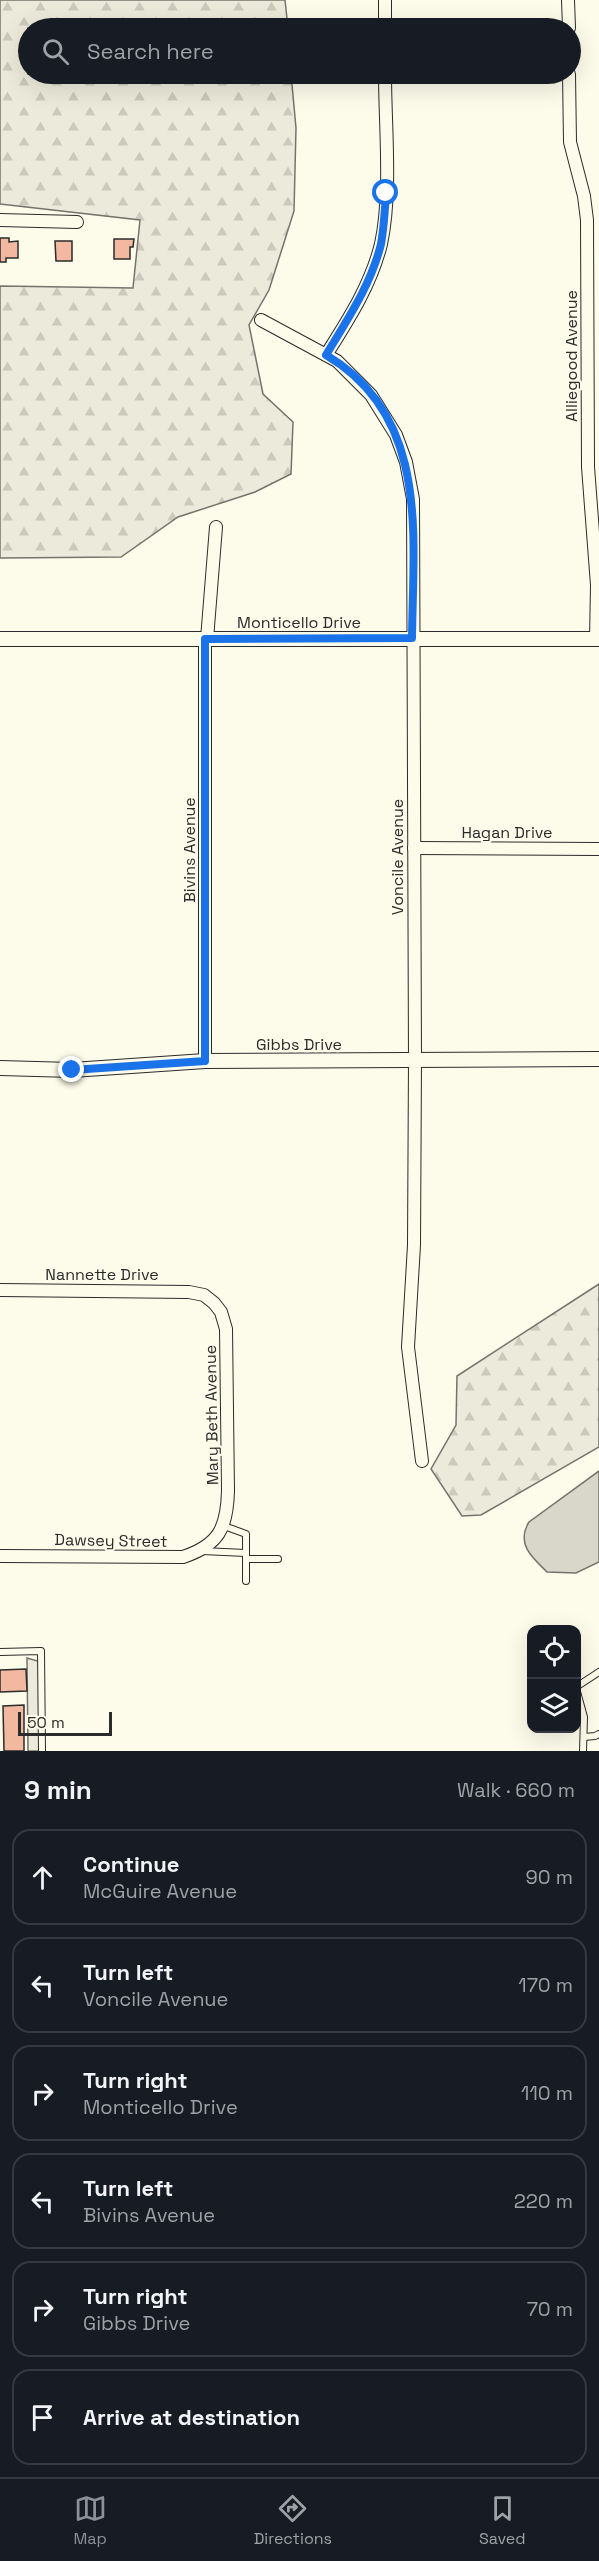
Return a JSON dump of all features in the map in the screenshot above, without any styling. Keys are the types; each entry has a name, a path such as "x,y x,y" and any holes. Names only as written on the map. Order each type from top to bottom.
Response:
{"street":[{"path":"385,0 385,18"},
{"path":"568,0 568,18"},
{"path":"326,355 354,310 375,264 381,243 386,193 385,84"},
{"name":"Alliegood Avenue","path":"569,84 570,142 584,196 587,220 588,467 597,585 598,639"},
{"path":"0,220 77,222"},
{"name":"Voncile Avenue","path":"261,321 326,355 343,367 370,395 396,435 406,462 413,499 414,1245 408,1347 422,1461"},
{"name":"Bivins Avenue","path":"205,1061 206,639 216,527"},
{"name":"Monticello Drive","path":"0,639 598,639"},
{"name":"Hagan Drive","path":"414,848 599,849"},
{"name":"Gibbs Drive","path":"0,1068 72,1070 205,1061 599,1059"},
{"name":"Nannette Drive","path":"0,1290 167,1291 204,1295"},
{"name":"Mary Beth Avenue","path":"202,1551 215,1539 224,1526 228,1512 226,1329 221,1312 204,1295"},
{"name":"Dawsey Street","path":"0,1556 183,1557 202,1551"}],"lane":[{"path":"224,1526 246,1534 246,1581"},
{"path":"202,1551 278,1559"},
{"path":"0,1652 42,1651 42,1751"},
{"path":"581,1685 599,1672"},
{"path":"581,1706 584,1717 583,1751"},
{"path":"584,1737 599,1734"}],"green space":[{"path":"0,0 285,0 287,18 18,18 18,84 292,84 296,128 294,211 269,290 249,325 263,394 293,422 291,474 255,492 178,517 121,557 0,558 0,286 133,288 140,220 0,204"},
{"path":"599,1284 599,1447 481,1515 462,1516 431,1469 456,1425 457,1376"}],"shaded area":[{"path":"599,1471 599,1562 576,1573 547,1572 527,1549 524,1537 529,1522"},
{"path":"27,1658 41,1662 42,1751 28,1751"}],"building":[{"path":"0,238 9,238 9,242 18,241 18,258 6,258 6,262 0,262"},
{"path":"114,239 134,239 133,247 130,247 130,259 114,259"},
{"path":"55,241 72,241 72,261 56,261"},
{"path":"26,1669 27,1691 0,1692 0,1670"},
{"path":"24,1705 24,1751 4,1751 3,1706"}],"route":[{"path":"72,1070 205,1061 205,639 412,638 413,499 406,462 396,435 382,411 357,380 337,361 326,355 354,310 375,264 381,243 386,193"}]}
